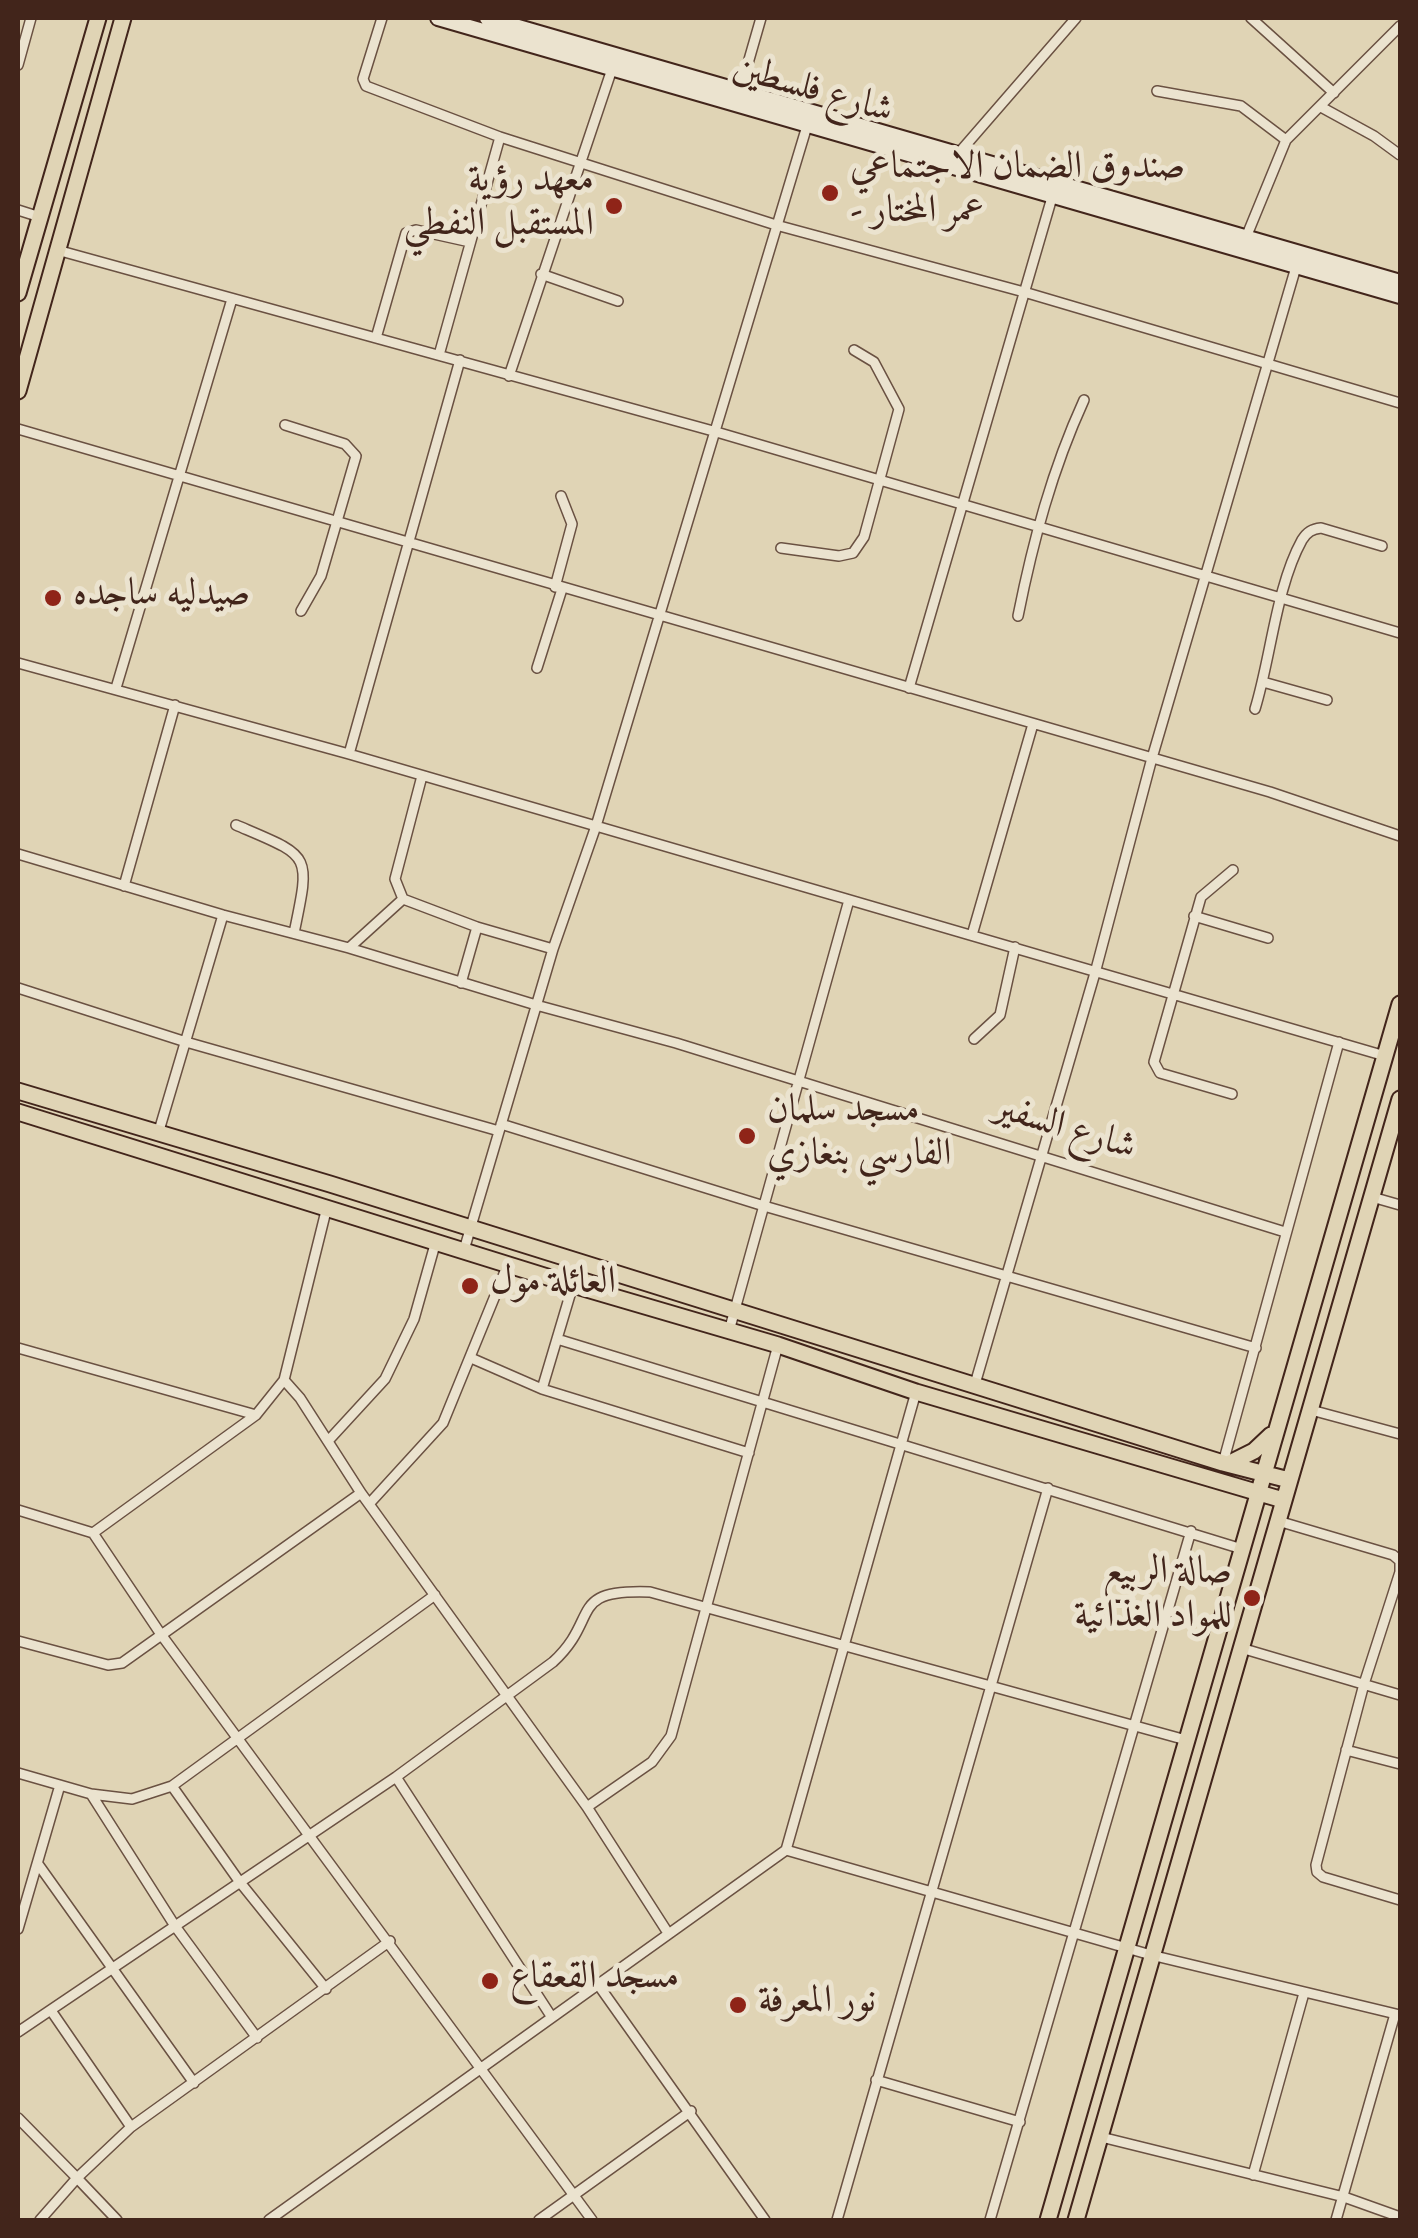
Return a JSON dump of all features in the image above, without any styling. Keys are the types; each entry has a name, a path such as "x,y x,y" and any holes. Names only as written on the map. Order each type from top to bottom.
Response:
{"main road":[{"path":"18,293 98,18"},
{"path":"18,391 123,18"},
{"path":"1048,2220 1400,1004"},
{"path":"18,1091 1225,1464 1289,1480"},
{"path":"1076,2220 1400,1099"},
{"path":"18,1112 778,1345 916,1392 1284,1500"},
{"path":"624,1300 629,1278"},
{"path":"1062,1434 1068,1414"},
{"path":"1225,1464 1254,1451 1274,1432"},
{"path":"1226,1482 1251,1518"}],"street":[{"path":"18,65 31,18"},
{"path":"382,18 363,79 366,86 500,137 776,225 1024,292 1400,403"},
{"name":"شارع فلسطين","path":"438,18 807,126 958,154 1400,282"},
{"name":"شارع فلسطين","path":"487,18 740,91 1052,194 1400,296"},
{"path":"740,91 761,18"},
{"path":"958,154 1076,18"},
{"path":"1251,18 1334,93"},
{"path":"1247,235 1286,140 1400,26"},
{"path":"509,376 612,70"},
{"path":"1157,91 1241,106 1286,140"},
{"path":"1321,108 1374,136 1400,156"},
{"path":"464,1250 552,948 596,826 807,126"},
{"path":"439,354 500,137"},
{"path":"909,688 1052,194"},
{"path":"18,210 40,217"},
{"path":"376,338 406,233 416,230 470,242"},
{"path":"56,249 880,479 1400,633"},
{"path":"975,1384 1296,266"},
{"path":"541,274 618,301"},
{"path":"116,688 232,299"},
{"path":"780,548 838,556 853,553 864,537 899,408 874,362 854,350"},
{"path":"349,754 460,360"},
{"path":"1018,616 1037,528 1060,452 1084,400"},
{"path":"285,425 345,444 356,456 321,576 301,612"},
{"path":"18,428 1270,792 1399,836 1400,822"},
{"path":"537,668 572,524 562,496"},
{"path":"1255,709 1282,597 1303,538 1314,528 1382,546"},
{"path":"18,663 349,754 1385,1056"},
{"path":"1263,682 1328,700"},
{"path":"124,886 175,704"},
{"path":"972,934 1032,724"},
{"path":"402,899 395,879 422,776"},
{"path":"236,825 289,848 300,862 305,878 294,933"},
{"name":"شارع السفير","path":"18,854 676,1043 1285,1232"},
{"path":"1232,1094 1168,1076 1154,1062 1201,897 1233,870"},
{"path":"402,899 477,927 552,948"},
{"path":"349,948 402,899"},
{"path":"729,1331 849,900"},
{"path":"158,1134 223,915"},
{"path":"1194,916 1268,938"},
{"path":"462,983 477,927"},
{"path":"974,1039 1000,1015 1015,947"},
{"path":"18,988 186,1042 500,1128 1256,1348"},
{"path":"1225,1464 1339,1042"},
{"path":"1372,1197 1400,1205"},
{"path":"93,1533 256,1416 284,1380 327,1207"},
{"path":"328,1441 385,1378 414,1319 436,1241"},
{"path":"369,1504 444,1423 508,1264"},
{"path":"542,1388 573,1285"},
{"path":"556,1339 1242,1549"},
{"path":"587,1808 652,1762 671,1736 778,1345"},
{"path":"18,1348 256,1416"},
{"path":"472,1358 542,1388 749,1453"},
{"path":"284,1380 587,1808 668,1932"},
{"path":"270,2220 786,1850 916,1392"},
{"path":"1311,1410 1400,1434"},
{"path":"837,2220 1048,1488"},
{"path":"18,1641 115,1666 361,1493"},
{"path":"18,1510 93,1533 160,1634 592,2220"},
{"path":"1278,1521 1394,1554 1400,1561 1316,1864 1317,1872 1332,1880 1400,1900"},
{"path":"990,2220 1191,1532"},
{"path":"18,2032 396,1777 507,1696 562,1653 592,1602 613,1591 650,1592 708,1607 1186,1740"},
{"path":"18,1772 91,1794 138,1799 172,1786 435,1596"},
{"path":"1241,1648 1400,1696"},
{"path":"1346,1750 1400,1764"},
{"path":"396,1777 552,2016"},
{"path":"18,1929 60,1785"},
{"path":"172,1786 239,1881 326,1989"},
{"path":"91,1794 175,1926 257,2038"},
{"path":"786,1850 1151,1956 1398,2014 1336,2220"},
{"path":"38,1864 194,2083"},
{"path":"40,2220 77,2178 131,2128 390,1942"},
{"path":"597,1983 766,2220"},
{"path":"1253,2174 1304,1993"},
{"path":"52,2012 131,2128"},
{"path":"876,2080 1020,2122"},
{"path":"538,2220 691,2111"},
{"path":"18,2118 117,2220"},
{"path":"1101,2137 1344,2197 1400,2217"}],"place":[{"name":"صندوق الضمان الاجتماعي - عمر المختار","path":"830,193"},
{"name":"معهد رؤية المستقبل النفطي","path":"614,206"},
{"name":"صيدليه ساجده","path":"53,598"},
{"name":"مسجد سلمان الفارسي بنغازي","path":"747,1136"},
{"name":"العائلة مول","path":"470,1286"},
{"name":"صالة الربيع للمواد الغذائية","path":"1252,1598"},
{"name":"مسجد القعقاع","path":"490,1981"},
{"name":"نور المعرفة","path":"738,2005"}]}
